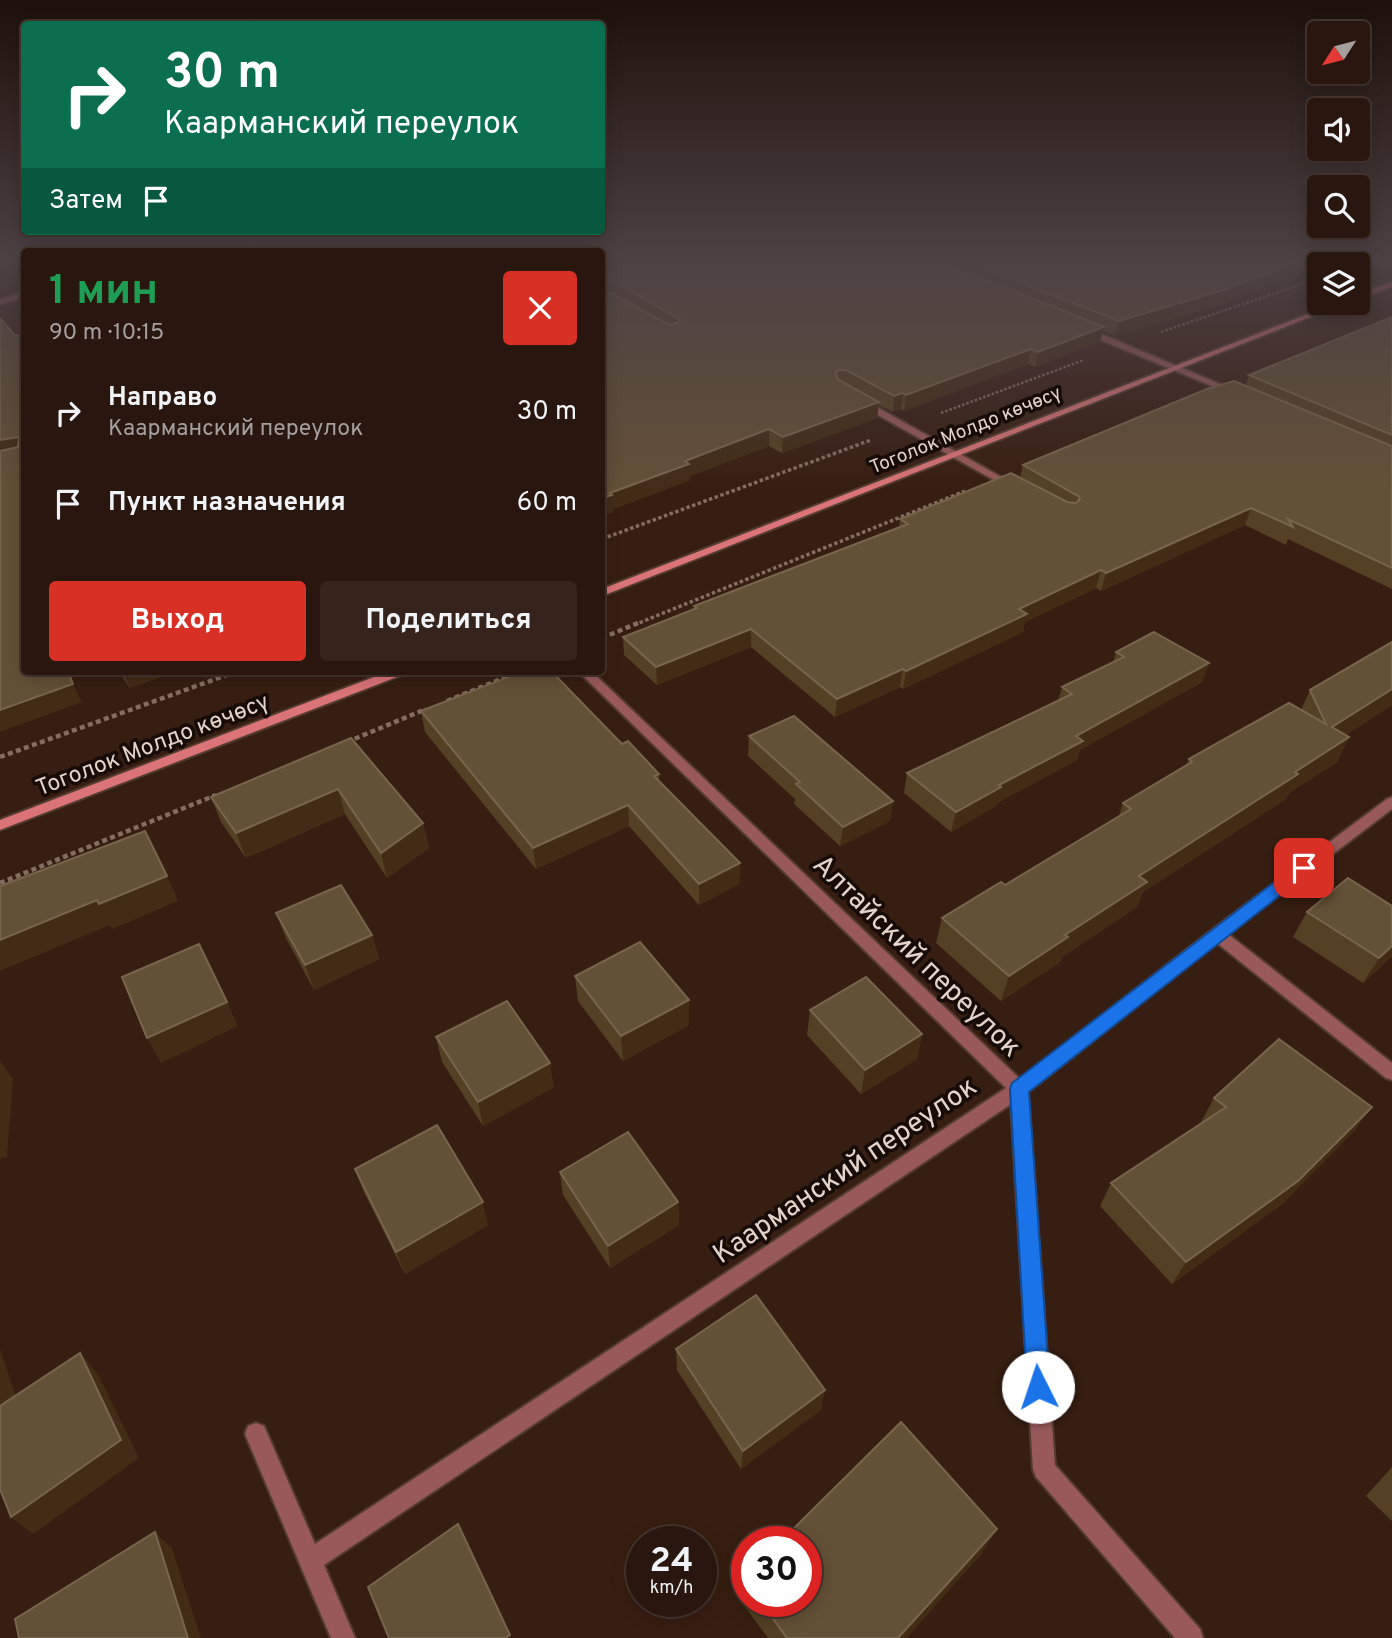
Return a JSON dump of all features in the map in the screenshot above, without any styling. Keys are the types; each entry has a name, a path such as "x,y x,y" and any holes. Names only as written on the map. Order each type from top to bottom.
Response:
{"main road":[{"name":"Тоголок Молдо көчөсү","path":"605,592 1255,336"},
{"name":"Тоголок Молдо көчөсү","path":"0,825 390,675"}],"street":[{"path":"1101,336 1242,395"},
{"path":"851,396 1021,490"},
{"name":"Алтайский переулок","path":"588,675 1019,1089 1044,1469 1191,1638"},
{"name":"Каарманский переулок","path":"311,1560 1019,1089 1217,934 1392,802"},
{"path":"1217,934 1392,1073"},
{"path":"256,1434 343,1638"}],"path":[{"path":"605,538 1147,336"},
{"path":"0,757 227,675"},
{"path":"440,704 511,675"},
{"path":"337,746 427,709"},
{"path":"0,883 220,793"}],"building":[{"path":"0,336 20,336 21,675 69,675 73,684 0,710 0,451 18,447 19,437 0,440"},
{"path":"605,336 1079,336 1038,352 1031,349 906,395 903,393 894,396 846,370 838,370 837,379 879,402 783,437 769,429 685,461 689,464 610,493 612,495 605,497"},
{"path":"1344,336 1392,336 1392,435 1249,375"},
{"path":"1234,381 1392,446 1392,568 1288,519 1293,527 1251,508 1106,573 1101,570 1019,609 1027,614 906,671 903,669 837,699 751,629 656,667 623,637 697,608 694,606 908,524 900,519 1011,473 1067,502 1076,503 1080,499 1078,496 1023,465 1207,389"},
{"path":"1154,632 1209,663 1076,736 1083,741 999,785 1001,787 956,812 907,773 1072,694 1062,687 1124,657 1116,652"},
{"path":"1392,642 1392,689 1332,727 1349,737 1295,772 1298,774 1139,876 1147,882 1065,935 1068,937 1009,976 942,918 1001,882 1005,885 1131,809 1123,803 1192,762 1189,759 1289,703 1326,724 1310,690"},
{"path":"513,675 555,675 622,744 628,741 659,774 654,776 740,863 699,884 628,805 533,848 421,711"},
{"path":"794,716 893,801 843,827 796,784 800,782 749,736"},
{"path":"351,738 423,823 381,853 338,789 236,833 211,797"},
{"path":"145,831 167,876 99,904 97,900 0,940 0,886"},
{"path":"1348,878 1392,906 1392,946 1379,958 1307,912"},
{"path":"341,885 372,935 305,965 276,913"},
{"path":"640,942 689,1000 621,1036 575,976"},
{"path":"199,944 227,1002 147,1038 122,977"},
{"path":"866,977 922,1034 865,1070 810,1010"},
{"path":"507,1001 550,1063 478,1102 436,1037"},
{"path":"1279,1039 1372,1107 1298,1181 1186,1262 1111,1183 1226,1107 1214,1098"},
{"path":"437,1125 483,1202 396,1252 355,1169"},
{"path":"628,1132 678,1202 608,1246 560,1172"},
{"path":"756,1295 825,1390 743,1451 676,1349"},
{"path":"80,1353 121,1440 11,1517 0,1489 0,1406"},
{"path":"901,1422 997,1529 898,1638 787,1638 772,1617 822,1617 822,1526 796,1526"},
{"path":"458,1524 510,1635 505,1638 389,1638 368,1587"},
{"path":"155,1532 188,1638 19,1638 15,1619"}],"route":[{"path":"1038,1387 1019,1089 1304,868"}]}
